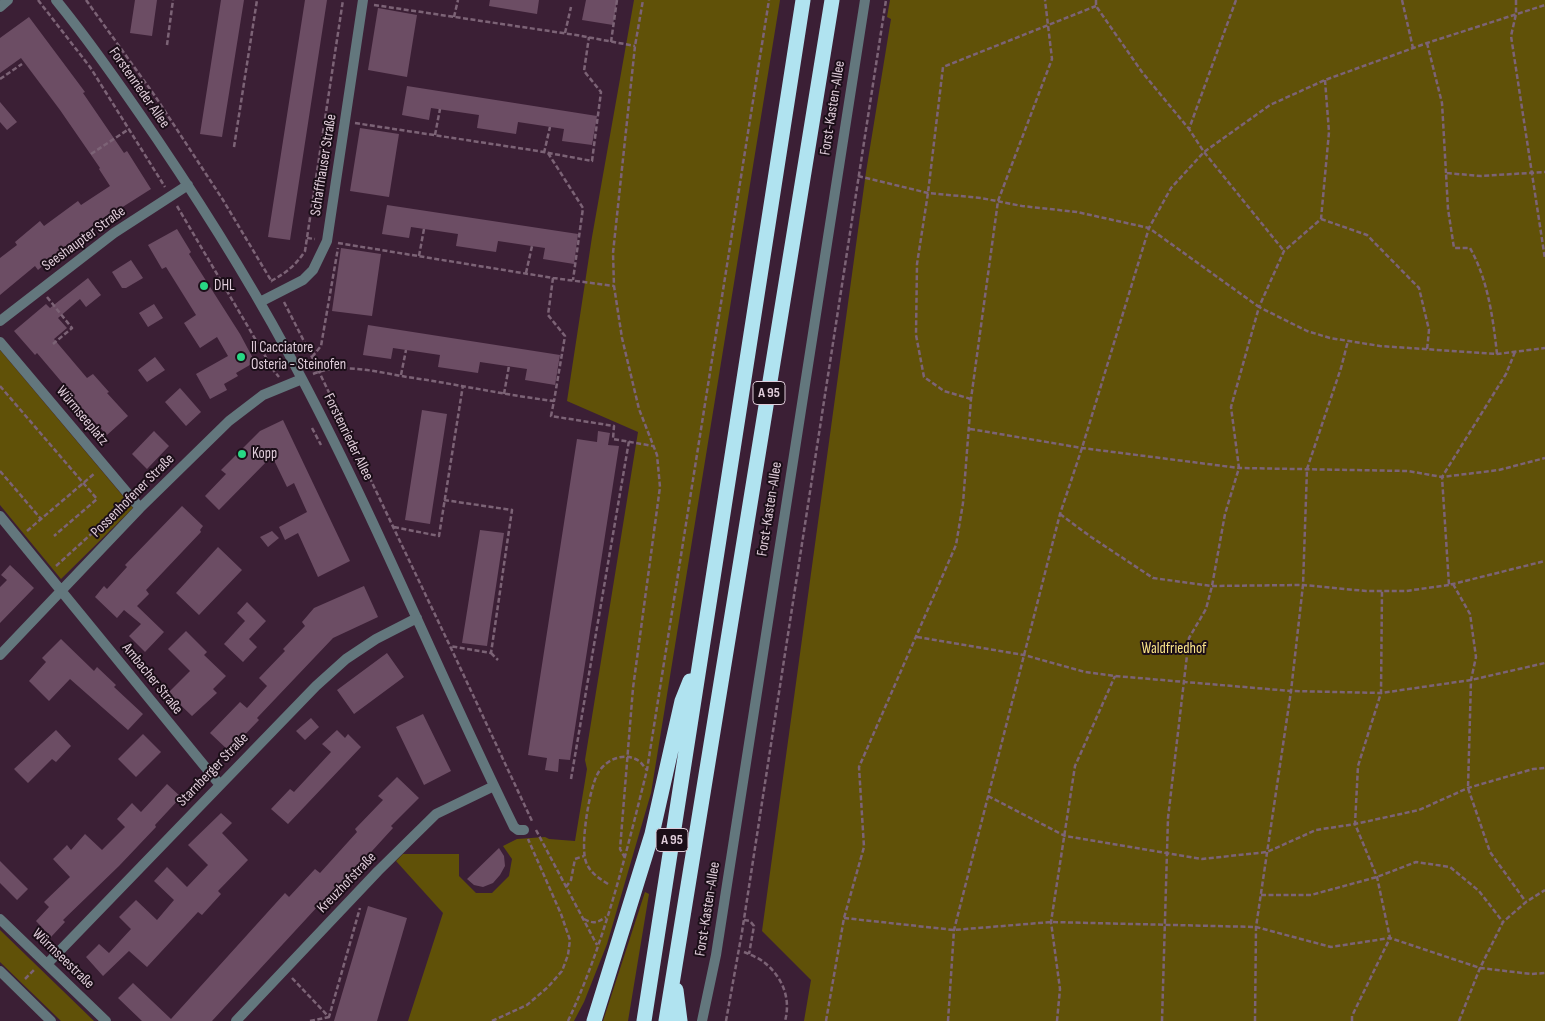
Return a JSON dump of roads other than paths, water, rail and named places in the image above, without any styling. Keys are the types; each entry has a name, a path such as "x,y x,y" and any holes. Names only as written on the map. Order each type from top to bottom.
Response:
{"highway":[{"name":"A 95","path":"644,1021 803,0"},
{"name":"A 95","path":"674,971 832,0"},
{"path":"594,1017 652,834 682,701 699,659"},
{"path":"666,1021 674,971"},
{"path":"674,971 680,1021"}],"street":[{"path":"0,7 8,0"},
{"name":"Forstenrieder Allee","path":"56,0 136,108 188,185 260,302 302,379 353,480 514,827 518,830 524,830"},
{"name":"Forst-Kasten-Allee","path":"702,1021 717,945 865,0"},
{"name":"Schaffhauser Straße","path":"260,302 303,280 313,270 327,241 363,2"},
{"name":"Seeshaupter Straße","path":"0,321 114,233 188,185"},
{"name":"Würmseeplatz","path":"0,342 140,508"},
{"name":"Possenhofener Straße","path":"0,655 140,508 229,421 263,395 302,379"},
{"path":"0,516 62,591"},
{"name":"Ambacher Straße","path":"62,591 220,785"},
{"name":"Starnberger Straße","path":"45,962 277,725 346,659 376,639 417,618"},
{"name":"Kreuzhofstraße","path":"236,1021 361,889 436,814 494,786"},
{"name":"Würmseestraße","path":"0,919 106,1021"},
{"path":"0,971 51,1021"}],"place":[{"name":"DHL","path":"204,286"},
{"name":"Il Cacciatore Osteria - Steinofen","path":"241,357"},
{"name":"Kopp","path":"242,454"}],"park label":[{"name":"Waldfriedhof","path":"1174,649"}]}
